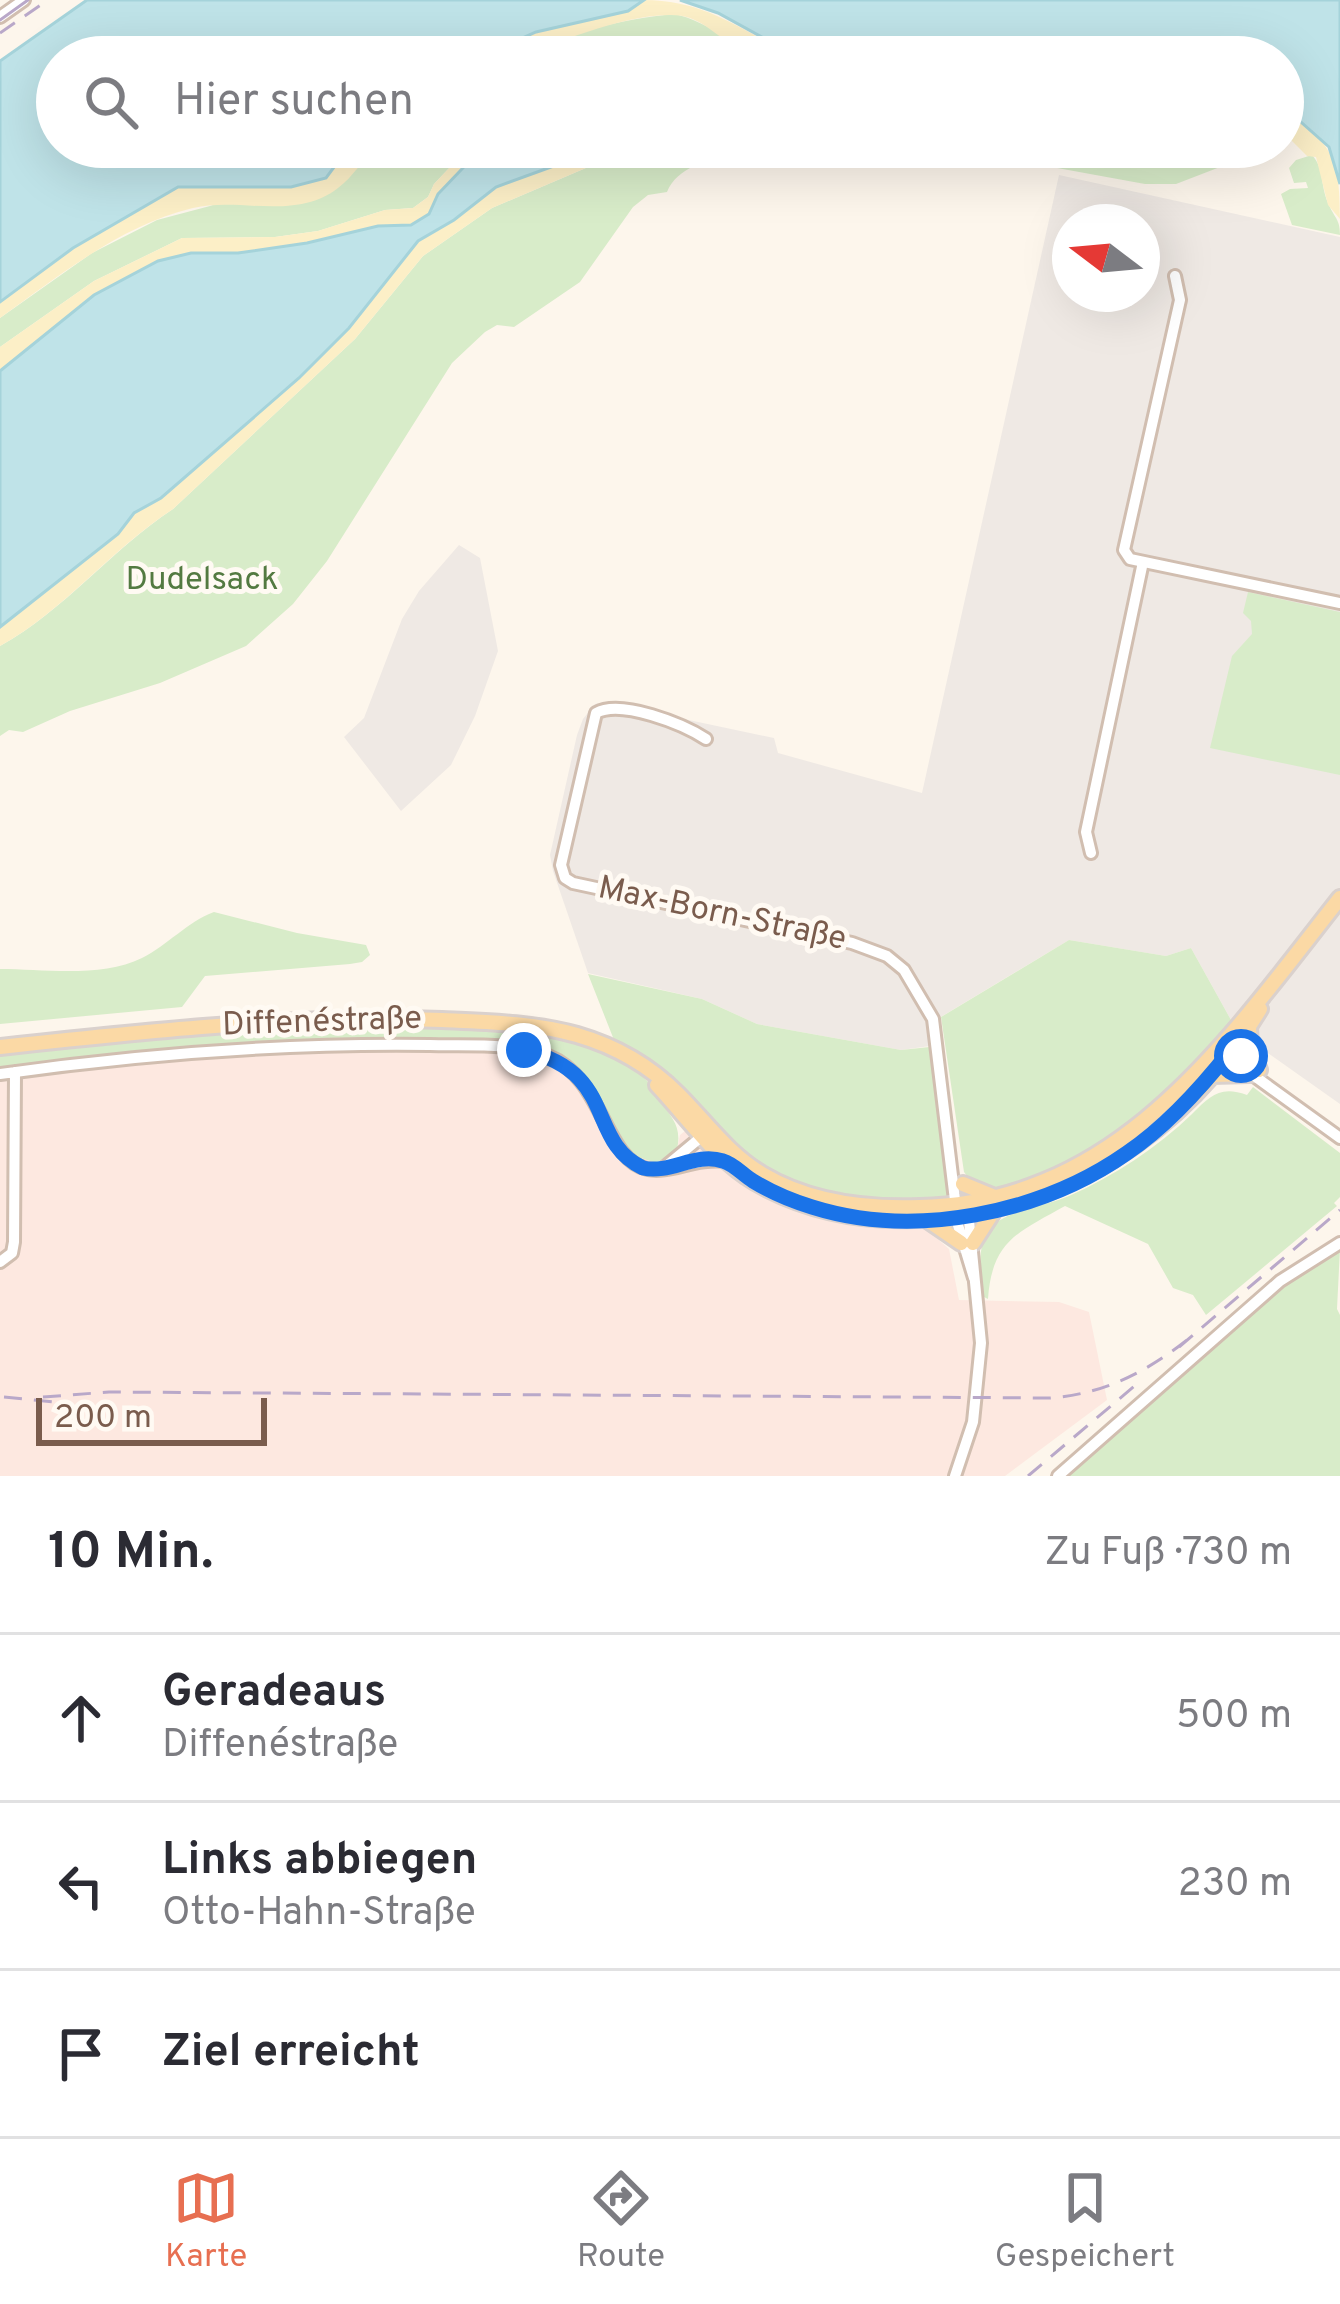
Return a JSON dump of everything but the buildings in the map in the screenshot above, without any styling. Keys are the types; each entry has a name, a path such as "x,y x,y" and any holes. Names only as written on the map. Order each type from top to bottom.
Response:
{"main road":[{"name":"Diffenéstraße","path":"0,1047 257,1023 420,1020 555,1029 611,1047 638,1064 676,1093 727,1161 766,1188 814,1208 878,1219 926,1219 1035,1198 1124,1156 1210,1075 1340,898"},
{"name":"Diffenéstraße","path":"996,1204 1120,1142 1154,1115 1249,1028 1273,984"},
{"path":"1210,1075 1254,1072 1249,1028"},
{"name":"Diffenéstraße","path":"638,1064 706,1135 759,1172 816,1196 879,1207 962,1211"},
{"path":"926,1219 967,1243 996,1204 963,1184"}],"street":[{"path":"0,17 25,0"},
{"path":"1174,276 1180,300 1124,550 1130,559 1340,603"},
{"path":"1090,853 1086,832 1143,562"},
{"name":"Max-Born-Straße","path":"706,739 682,724 609,707 596,713 561,865 565,878 852,943 892,960 921,993 934,1019 962,1211"},
{"path":"0,1074 261,1048 387,1045 524,1050 566,1064 582,1078 626,1157 643,1168 662,1169 706,1135"},
{"path":"1227,1050 1340,1138"},
{"path":"0,1262 12,1253 14,1242 15,1072"},
{"path":"680,1111 685,1155"},
{"name":"Max-Born-Straße","path":"951,1144 963,1184 962,1211"},
{"path":"685,1155 727,1161"},
{"path":"955,1476 973,1422 977,1358 974,1278 962,1211"},
{"path":"1058,1476 1280,1281 1340,1243"}],"shaded area":[{"path":"1059,175 1340,237 1340,1104 1258,1046 1231,1020 1191,948 1166,956 1069,940 929,1024 930,1046 901,1050 757,1024 702,999 588,973 550,855 577,735 595,704 604,702 774,738 778,753 922,793 1052,207 1052,312 1160,312 1160,204 1053,204"},
{"path":"459,545 480,558 498,651 451,765 401,811 344,737 364,718 402,619 419,591"},
{"path":"341,1041 536,1048 559,1055 586,1075 618,1136 677,1150 680,1135 704,1116 900,1206 949,1249 959,1300 1059,1302 1089,1312 1107,1400 1005,1476 0,1476 0,1070 200,1047"}],"green space":[{"path":"675,14 725,36 569,36"},
{"path":"1312,155 1319,166 1340,235 1292,225 1281,194 1308,188 1306,182 1294,183 1289,168 1304,168 1304,158"},
{"path":"317,168 449,168 428,197 413,208 385,210 318,231 275,237 182,238 94,281 0,347 0,318 92,253 157,220"},
{"name":"Dudelsack","path":"586,168 692,168 667,192 648,195 633,207 580,282 514,327 497,325 485,332 452,363 327,561 293,604 246,646 160,683 0,736 0,646 46,615 173,509 355,339 423,256 492,208"},
{"path":"1057,168 1217,168 1176,184 1145,184"},
{"path":"1248,592 1340,612 1340,775 1210,748 1232,656 1252,634 1251,621 1243,613"},
{"path":"214,912 366,945 370,955 350,964 205,976 182,1007 0,1024 0,969 72,971 126,964"},
{"path":"1069,940 1166,956 1191,948 1231,1020 1228,1030 1137,1124 1062,1170 990,1190 964,1172 941,1017"},
{"path":"588,974 702,999 757,1024 901,1050 939,1046 957,1205 902,1208 812,1190 743,1156 655,1064 614,1040"},
{"path":"369,1026 529,1032 608,1054 639,1073 661,1100 677,1128 677,1150 656,1163 632,1155 588,1079 560,1057 536,1048 341,1041 244,1044 0,1070 0,1054"},
{"path":"1253,1087 1340,1153 1340,1197 1334,1203 1337,1206 1206,1315 1193,1295 1173,1288 1148,1244 1065,1206 1011,1240 995,1263 988,1299 984,1297 981,1250 992,1226 1069,1196 1118,1170 1216,1094 1247,1095"},
{"path":"1340,1249 1340,1476 1064,1476 1286,1284"}],"sand":[{"path":"644,0 667,1 706,11 757,36 719,36 697,21 669,15 621,22 576,36 527,36 628,11"},
{"path":"1304,124 1323,143 1335,165 1340,219 1328,205 1316,157 1307,156"},
{"path":"333,168 357,168 343,184 304,204 211,205 141,226 0,318 0,302 73,248 178,187 291,187 326,178"},
{"path":"449,168 463,168 438,194 429,215 411,225 378,226 307,243 238,253 191,253 158,261 94,296 0,371 0,347 94,281 182,238 275,237 318,231 385,210 413,208 428,197"},
{"path":"548,168 586,168 492,208 423,256 355,339 173,509 46,615 0,646 0,627 118,534 134,513 161,498 299,378 349,328 418,241 496,187"}],"water":[{"path":"87,0 644,0 628,11 527,36 36,36 36,168 333,168 326,178 291,187 178,187 73,248 0,302 0,61"},
{"path":"680,0 1340,0 1340,184 1329,147 1304,125 1304,36 760,36 718,13"},
{"path":"463,168 548,168 496,187 418,241 349,328 299,378 161,498 134,513 118,534 0,627 0,371 94,295 158,261 191,253 238,253 307,243 378,226 411,225 429,214 438,194"}],"tram line":[{"path":"0,20 28,0"}],"railway":[{"path":"0,33 48,0"},
{"path":"1179,1347 1340,1210"},
{"path":"43,1397 109,1392 1050,1398 1126,1378 1192,1336"},
{"path":"1028,1476 1138,1383"},
{"path":"4,1397 55,1402"}],"route":[{"path":"524,1050 566,1064 582,1078 616,1144 634,1164 652,1170 708,1158 727,1161 766,1188 814,1208 895,1220 979,1214 1088,1176 1151,1135 1231,1050 1241,1056"}]}
